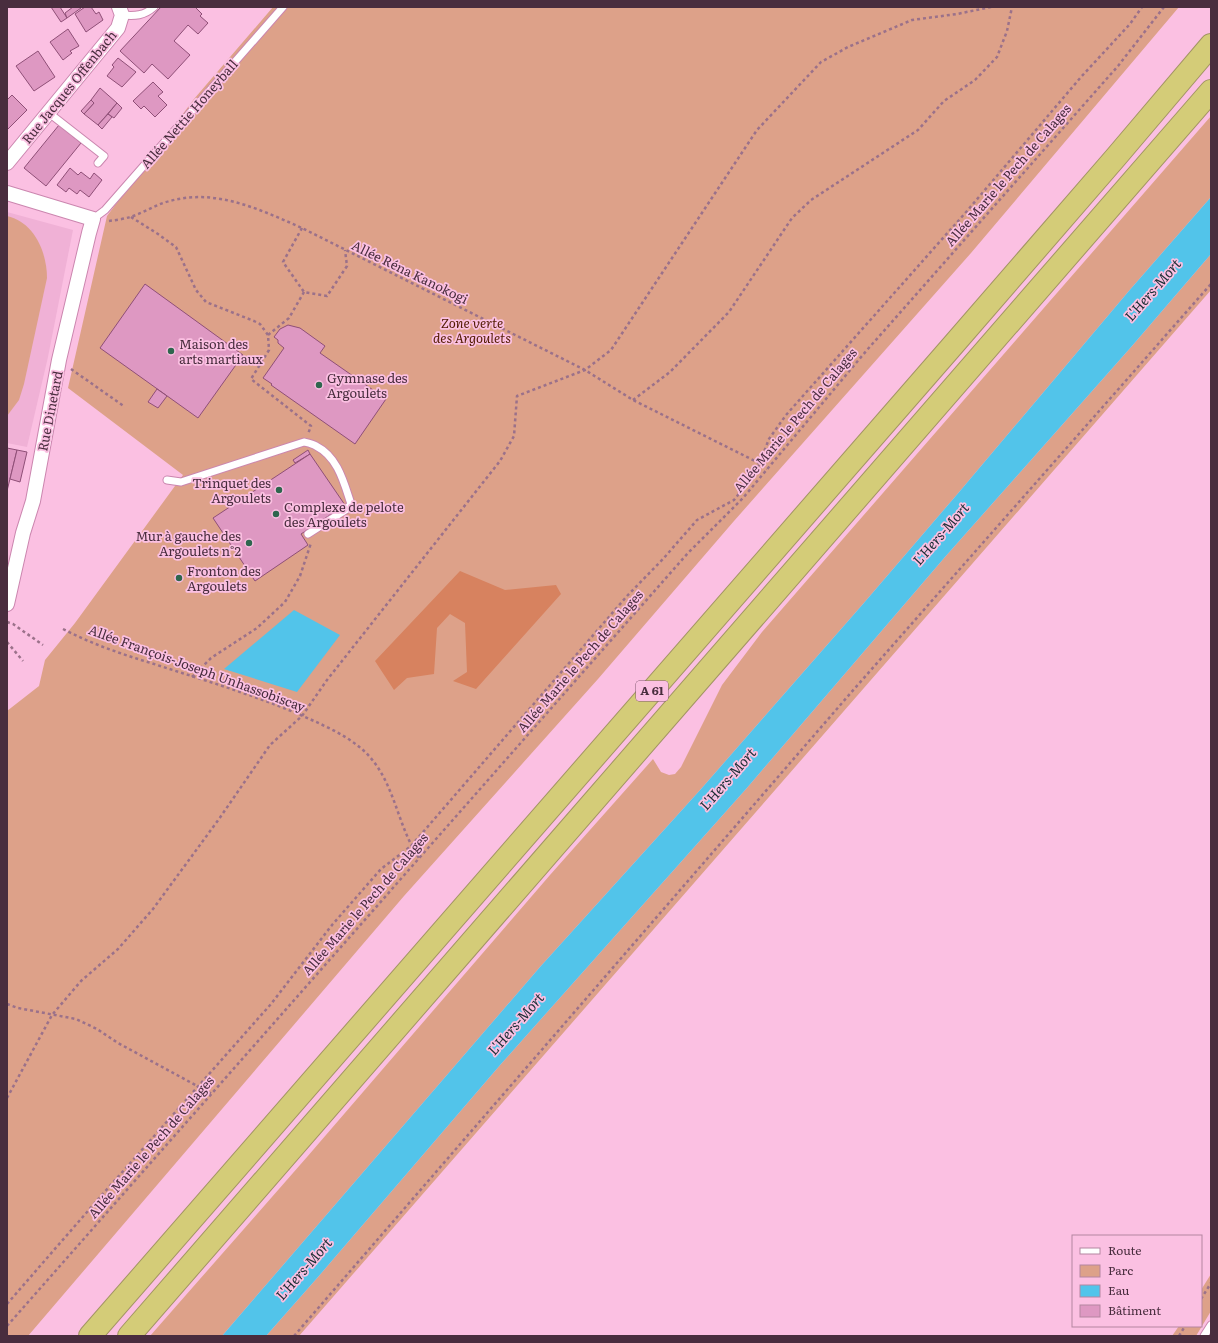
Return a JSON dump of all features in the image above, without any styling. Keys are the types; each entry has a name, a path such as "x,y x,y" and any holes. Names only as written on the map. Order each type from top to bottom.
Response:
{"highway":[{"name":"A 61","path":"90,1336 954,344 1211,45"},
{"name":"A 61","path":"129,1336 1211,90"}],"street":[{"name":"Rue Jacques Offenbach","path":"7,163 118,28 120,11"},
{"path":"7,193 93,219"},
{"name":"Rue Dinetard","path":"7,604 33,500 59,360 93,219"}],"lane":[{"path":"120,11 137,16 144,14 154,7"},
{"name":"Allée Nettie Honeyball","path":"93,219 104,210 283,7"},
{"path":"49,113 104,156 98,163"},
{"path":"167,480 181,482 304,442 316,446 333,459 351,504 347,509 308,534"},
{"path":"1204,1336 1211,1325"}],"path":[{"path":"7,1098 52,1015 81,981 118,949 153,909 219,819 270,745 302,716 327,680 500,461 514,436 517,396 585,370 611,350 757,130 822,62 848,47 912,20 957,14 991,7"},
{"path":"633,400 670,372 729,312 792,218 811,200 918,130 944,101 976,80 997,57 1007,31 1012,7"},
{"path":"7,1304 181,1104 199,1087 271,1004 332,924 381,869 411,846 627,596 663,559 697,520 734,500 756,472 769,439 786,415 967,211 1081,77 1130,24 1142,7"},
{"name":"Allée Marie le Pech de Calages","path":"7,1326 688,553 743,498 867,350 1118,66 1164,7"},
{"name":"Allée Réna Kanokogi","path":"93,219 104,221 131,217 161,203 197,197 217,198 258,208 302,228 585,370 633,400 759,463 767,469"},
{"path":"131,217 176,247 196,290 206,302 254,320 260,324 268,335 269,350 251,378 311,426 304,442"},
{"path":"302,228 283,262 304,292 327,296 347,266 345,250"},
{"path":"294,1336 855,688 1211,284"},
{"path":"268,335 289,318 304,292"},
{"path":"59,360 125,407"},
{"path":"192,677 211,658 257,628 285,602 300,576 312,544 308,534"},
{"path":"7,622 13,624 43,645"},
{"name":"Allée François-Joseph Unhassobiscay","path":"64,629 107,649 263,700 336,732 353,743 374,761 393,797 411,846 419,858"},
{"path":"7,642 23,661"},
{"path":"7,1004 18,1008 76,1019 212,1094"},
{"path":"1202,1297 1211,1283"},
{"path":"1179,1336 1184,1327"}],"shaded area":[{"path":"7,212 73,230 48,357 27,447 7,443"},
{"path":"460,571 505,590 556,585 561,594 476,689 453,681 467,672 465,623 450,614 437,628 434,674 407,678 394,690 375,661"}],"green space":[{"name":"Zone verte des Argoulets","path":"273,7 1179,7 971,253 734,521 598,679 404,896 28,1336 7,1336 7,711 39,686 45,660 75,623 183,475 68,388 107,216 194,99"},
{"path":"1211,116 1211,197 1128,292 863,604 701,789 540,967 222,1336 150,1336 307,1157 550,875 653,759 661,772 669,775 675,774 681,767 722,685 762,632"},
{"path":"7,216 16,219 32,231 45,258 47,278 24,384 19,400 7,416"},
{"path":"1211,254 1211,290 299,1336 266,1336 501,1064 746,789 945,557 1132,346"},
{"path":"1211,1274 1211,1311 1202,1326 1202,1288"},
{"path":"1178,1327 1201,1327 1196,1336 1172,1336"}],"water":[{"name":"L'Hers-Mort","path":"1211,197 1211,254 1132,346 945,557 746,789 501,1064 266,1336 222,1336 540,967 701,789 863,604 1128,292"},
{"path":"294,610 340,635 297,692 224,669"}],"building":[{"path":"51,7 60,7 67,18 61,22"},
{"path":"73,7 81,8 67,18 65,13"},
{"path":"85,7 91,7 96,14 99,12 103,20 86,32 75,14"},
{"path":"161,7 195,7 202,14 200,16 208,23 198,34 188,25 174,41 190,55 168,79 152,64 144,73 120,51"},
{"path":"68,29 79,46 70,51 72,53 63,60 50,42"},
{"path":"38,51 55,77 34,91 16,66"},
{"path":"118,58 136,72 122,87 107,76 114,67 112,65"},
{"path":"153,82 163,92 158,96 167,105 155,117 144,106 141,109 133,101"},
{"path":"100,88 117,103 98,125 84,114 94,103 91,100"},
{"path":"12,95 27,110 7,130 7,100"},
{"path":"91,100 94,103 84,114 81,111"},
{"path":"117,103 122,108 114,118 108,114"},
{"path":"108,114 112,117 102,129 98,125"},
{"path":"59,125 81,143 46,186 24,168"},
{"path":"70,168 78,175 81,172 90,179 94,173 102,180 89,197 80,190 77,194 69,188 66,192 57,185"},
{"name":"Maison des arts martiaux","path":"145,284 243,355 198,418 100,348"},
{"name":"Gymnase des Argoulets","path":"288,325 300,328 325,346 320,353 386,399 355,444 263,378 284,348 274,337 280,329"},
{"path":"157,389 167,396 158,408 148,402"},
{"path":"7,448 17,450 7,491"},
{"path":"17,450 27,452 20,482 10,479"},
{"path":"308,450 310,454 295,463 293,460"},
{"name":"Complexe de pelote des Argoulets","path":"310,454 345,505 301,534 308,545 255,581 213,518"}],"place":[{"name":"Maison des arts martiaux","path":"171,351"},
{"name":"Gymnase des Argoulets","path":"319,385"},
{"name":"Trinquet des Argoulets","path":"279,490"},
{"name":"Complexe de pelote des Argoulets","path":"276,514"},
{"name":"Mur à gauche des Argoulets n°2","path":"249,543"},
{"name":"Fronton des Argoulets","path":"179,578"}]}
